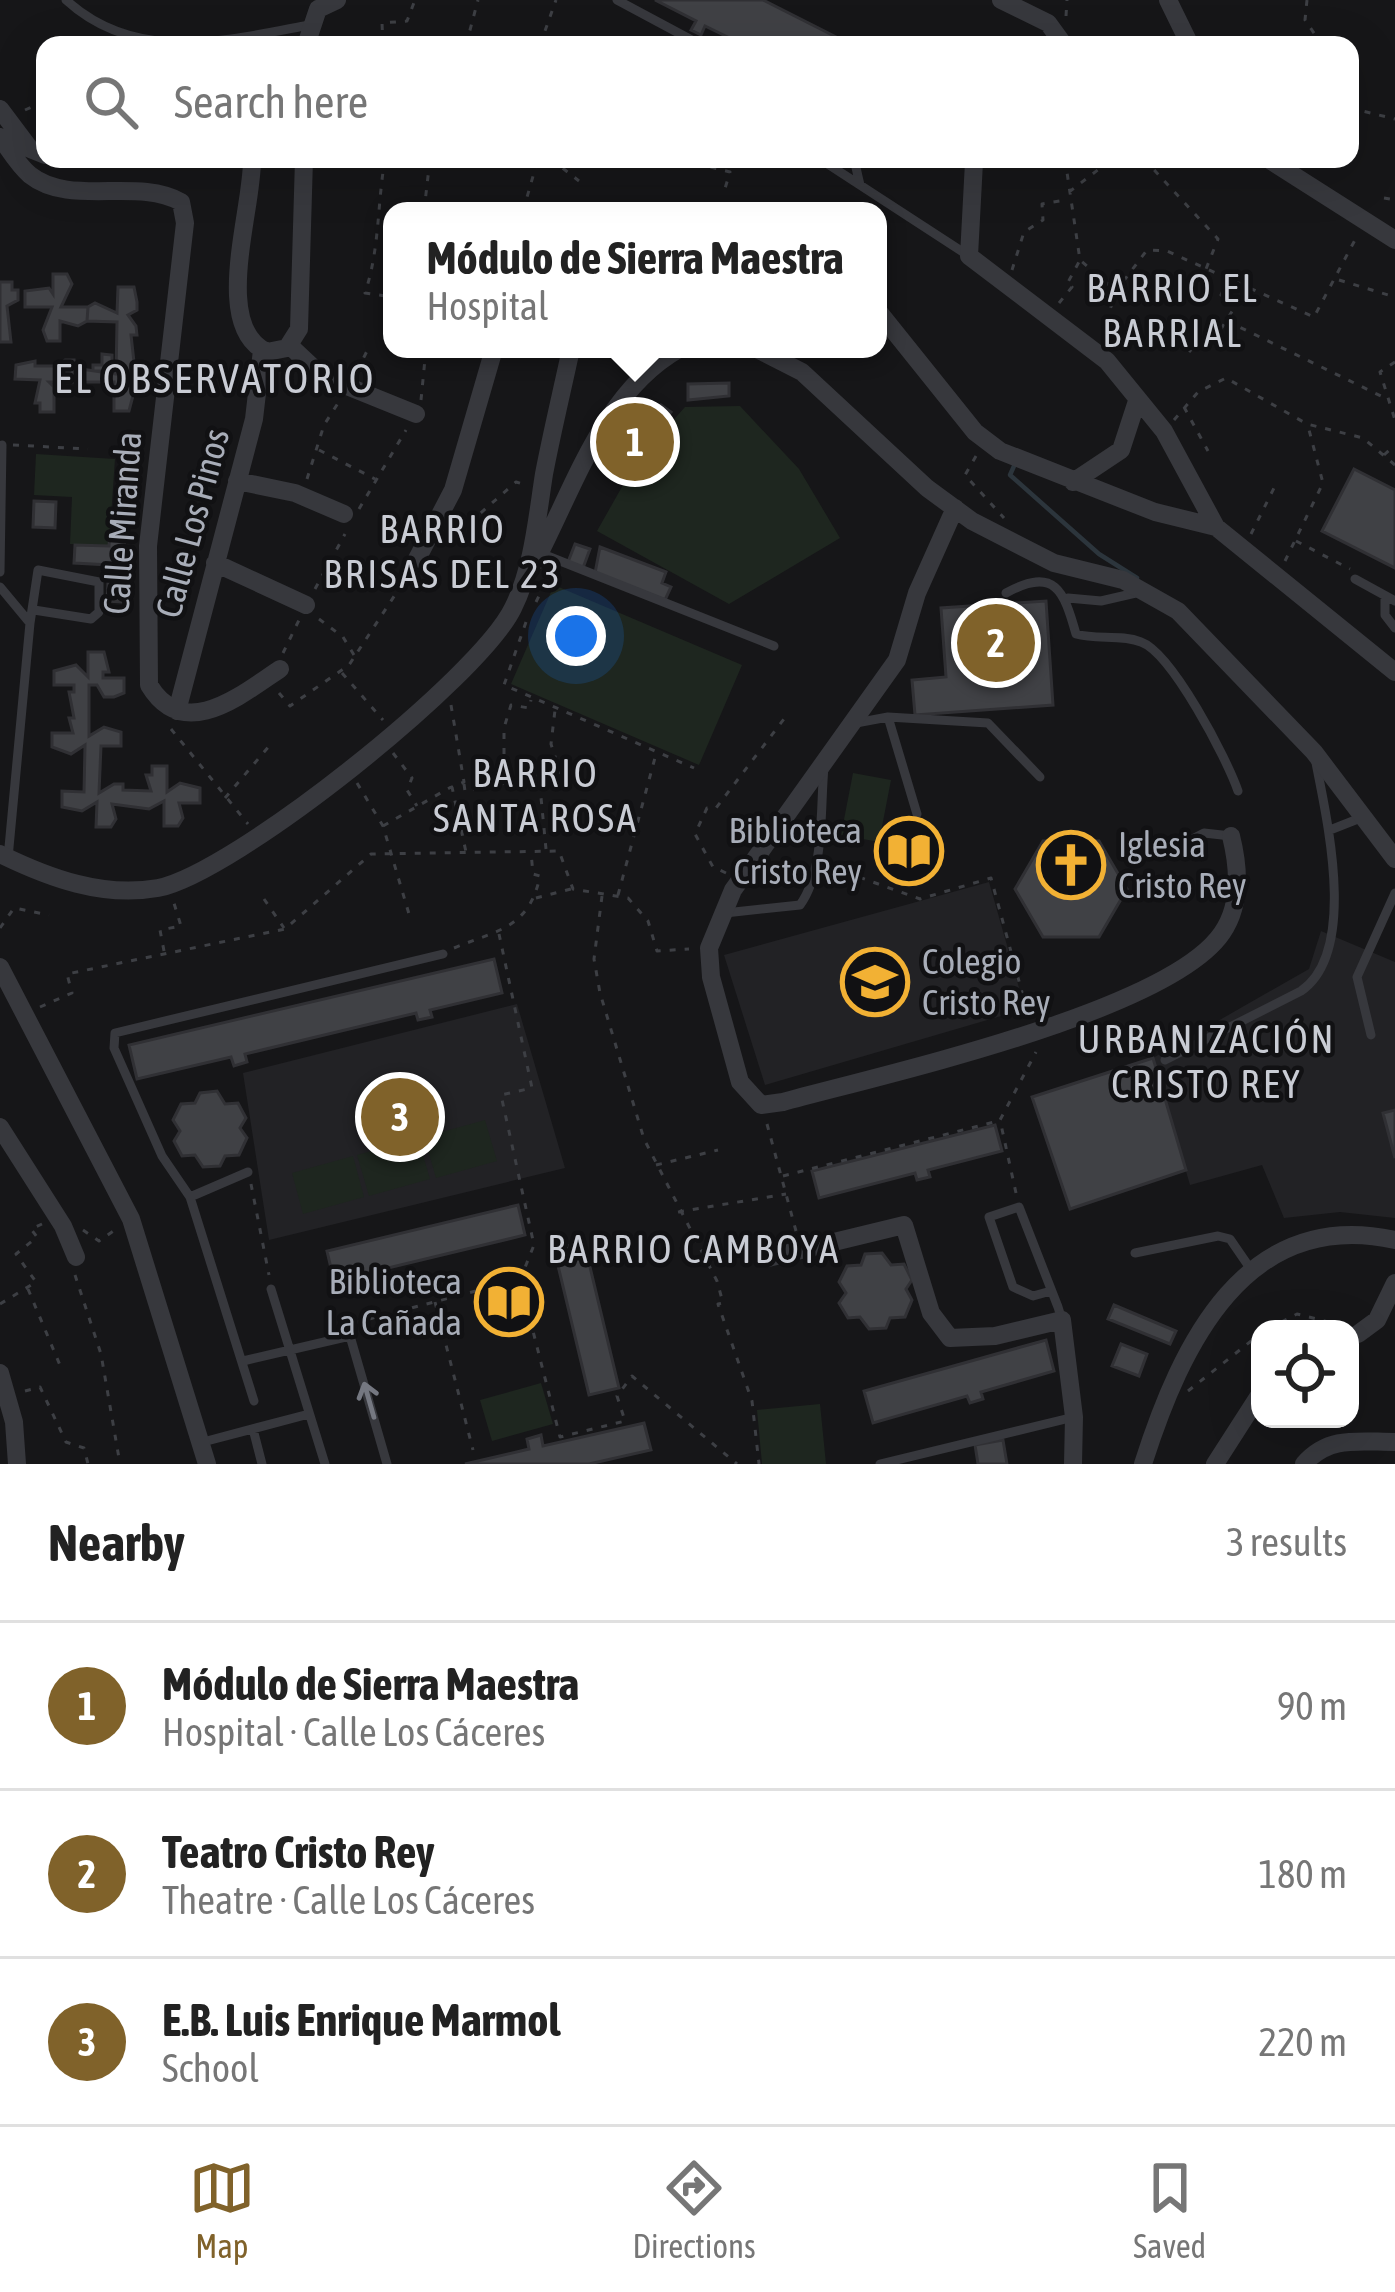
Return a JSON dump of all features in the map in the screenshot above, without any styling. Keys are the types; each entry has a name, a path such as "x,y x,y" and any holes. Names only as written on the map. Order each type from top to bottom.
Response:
{"street":[{"path":"308,35 318,10 338,0"},
{"path":"1000,0 1048,23 1057,36"},
{"path":"1168,0 1186,36"},
{"path":"3,121 36,151"},
{"name":"Calle Miranda","path":"3,121 28,174 47,184 164,194 181,202 184,209 148,545 149,685 170,708"},
{"path":"251,168 236,300 243,329 262,350 278,352 289,345 302,314 304,168"},
{"path":"974,168 969,256 1107,361 1164,431 1216,527"},
{"path":"1282,168 1395,240"},
{"path":"887,322 986,440 1016,460 1073,482 1216,527 1395,672"},
{"path":"289,345 322,376 416,414"},
{"name":"Calle Los Pinos","path":"170,708 254,419 262,350"},
{"path":"418,559 453,490 491,358"},
{"path":"522,587 569,358"},
{"path":"4,856 100,889 168,885 194,876 349,769 447,686 499,632 522,587 548,557 609,419 651,368 666,358"},
{"path":"775,358 802,372 955,508 1010,543 1144,591 1178,611 1314,752 1395,859"},
{"path":"1073,482 1121,450 1137,401"},
{"path":"237,481 302,496 344,514"},
{"path":"955,508 917,593 903,646 740,880 722,913 709,948 711,977 740,1082 761,1105 1035,1039 1143,991 1210,946 1234,909 1237,874 1231,836"},
{"path":"215,563 306,607"},
{"path":"170,708 218,709 280,669"},
{"path":"0,967 131,1219 207,1464"},
{"path":"0,1127 76,1257"},
{"path":"768,1258 904,1225 931,1313 950,1338 994,1336 1062,1320 1074,1417 1073,1464"},
{"path":"1143,1464 1197,1330 1252,1271 1280,1252 1326,1235 1394,1239 1395,1263"},
{"path":"1359,1329 1377,1320 1395,1282"},
{"path":"1359,1332 1395,1325"},
{"path":"0,1373 17,1464"},
{"path":"1215,1464 1251,1408"},
{"path":"1304,1464 1323,1446 1395,1442"}],"lane":[{"path":"66,0 100,27 136,36"},
{"path":"617,0 683,36"},
{"path":"834,168 886,202"},
{"path":"856,168 860,185"},
{"path":"887,203 969,256"},
{"path":"0,572 2,445"},
{"path":"548,557 774,646"},
{"path":"4,856 38,570 99,582 99,611 92,619 34,610"},
{"path":"1354,574 1390,598 1385,615 1395,628"},
{"path":"1006,593 1027,581 1042,581 1068,598 1101,601 1144,591"},
{"path":"0,587 30,623"},
{"path":"1068,598 1076,634 1140,641 1155,651 1188,698 1238,790"},
{"path":"851,724 888,717 988,723 1040,777"},
{"path":"888,717 917,814"},
{"path":"1165,1060 1313,983 1322,968 1337,877 1314,752"},
{"path":"722,913 800,905 815,861 825,761"},
{"path":"1330,830 1363,817"},
{"path":"1177,847 1204,833 1231,836"},
{"path":"1371,1035 1357,977 1395,893"},
{"path":"254,1401 190,1197 162,1156 115,1048 115,1033 442,954"},
{"path":"190,1197 248,1172"},
{"path":"1052,1291 1033,1296 1013,1287 989,1217 1019,1207 1052,1291 1062,1320"},
{"path":"1135,1252 1217,1236 1230,1239 1252,1271"},
{"path":"271,1288 325,1464"},
{"path":"243,1361 350,1336 387,1464"},
{"path":"203,1442 309,1414"},
{"path":"880,1464 1074,1417"},
{"path":"253,1430 262,1464"},
{"path":"938,1449 941,1464"}],"path":[{"path":"383,36 382,23 407,21 415,0"},
{"path":"468,36 478,0"},
{"path":"543,36 556,0"},
{"path":"1306,0 1312,36"},
{"path":"3,121 36,104"},
{"path":"1359,110 1395,119"},
{"path":"383,168 375,212 378,242 365,293 383,296"},
{"path":"425,202 429,168"},
{"path":"526,202 535,168"},
{"path":"562,168 579,181"},
{"path":"714,168 730,172 719,202"},
{"path":"1042,310 1050,297 1060,303 1072,287 1067,284 1080,260 1066,168"},
{"path":"1069,192 1100,168"},
{"path":"1152,168 1218,239 1205,270"},
{"path":"1384,198 1395,200"},
{"path":"1006,282 1024,232 1043,220 1042,203 1069,199"},
{"path":"1107,361 1120,337 1105,325 1116,291 1147,250 1167,250 1227,281 1285,300 1313,317 1364,222"},
{"path":"1080,260 1116,291"},
{"path":"1337,279 1395,297"},
{"path":"1189,352 1211,325 1221,329 1236,304 1221,295 1227,281"},
{"path":"1226,321 1385,398"},
{"path":"302,496 316,449 367,351"},
{"path":"1395,362 1380,372 1395,420"},
{"path":"1164,431 1183,406 1226,378 1307,424 1363,438 1395,465"},
{"path":"1183,406 1208,451"},
{"path":"1276,577 1323,483 1307,424"},
{"path":"986,440 965,475 1003,516"},
{"path":"2,445 88,449"},
{"path":"1383,456 1395,445"},
{"path":"316,449 376,480"},
{"path":"433,529 451,539 516,482 542,487"},
{"path":"1244,548 1277,482"},
{"path":"1296,541 1354,574"},
{"path":"548,557 504,686 694,768"},
{"path":"290,706 341,672 355,656 418,559"},
{"path":"306,607 343,637 355,656"},
{"path":"341,672 390,738 412,778 407,790 419,808"},
{"path":"447,686 465,791 560,772 551,744 556,709"},
{"path":"504,784 504,728 511,705 529,708 532,698"},
{"path":"170,708 182,749 257,835"},
{"path":"740,880 713,867 694,834 707,808 716,808 784,719"},
{"path":"225,798 270,745"},
{"path":"618,895 656,752"},
{"path":"349,769 383,826 409,914"},
{"path":"538,776 547,850"},
{"path":"383,826 464,782"},
{"path":"452,787 466,851"},
{"path":"531,850 533,874 540,876 536,898"},
{"path":"25,1014 72,993 67,974 285,929 371,854 559,851 572,889"},
{"path":"815,861 920,899 991,878 1035,1039 1000,1120 1019,1207"},
{"path":"165,952 160,930 181,926 168,885"},
{"path":"442,954 499,934 536,898 572,889 628,898 648,921 657,951 709,948"},
{"path":"603,894 596,976 656,1165 717,1281 723,1303 718,1304 752,1401 759,1464"},
{"path":"264,899 285,929"},
{"path":"0,928 14,908 49,915"},
{"path":"499,934 532,1088 501,1095 534,1245 520,1280 560,1437 625,1421 617,1396 632,1376 737,1464"},
{"path":"761,1105 801,1250"},
{"path":"783,1176 1000,1120"},
{"path":"656,1165 718,1150"},
{"path":"248,1172 271,1288"},
{"path":"678,1212 788,1194"},
{"path":"0,1304 35,1282 16,1254 37,1238 31,1229 59,1222 99,1241 131,1219"},
{"path":"76,1257 71,1265 101,1354 120,1461 130,1464"},
{"path":"347,1325 520,1280"},
{"path":"27,1287 62,1370"},
{"path":"435,1302 473,1450"},
{"path":"1285,1320 1297,1314 1314,1320"},
{"path":"1163,1411 1251,1341"},
{"path":"7,1396 40,1387 66,1442 84,1448 88,1464"}],"shaded area":[{"path":"740,406 799,469 840,538 729,604 597,531 636,462 685,407"},
{"path":"36,454 115,459 109,546 70,544 72,497 34,495"},
{"path":"554,585 742,665 699,765 511,684"},
{"path":"853,773 891,780 879,842 841,835"},
{"name":"Colegio Cristo Rey","path":"989,882 1025,1009 765,1085 724,955"},
{"path":"1321,931 1395,962 1395,1218 1340,1212 1284,1218 1262,1165 1190,1185 1153,1058 1309,969"},
{"path":"517,1004 565,1168 269,1240 243,1073"},
{"path":"485,1120 497,1161 436,1178 424,1137"},
{"path":"418,1138 430,1179 369,1196 357,1155"},
{"path":"353,1156 364,1197 303,1214 292,1173"},
{"path":"541,1383 553,1424 492,1441 480,1400"},
{"path":"820,1404 826,1464 762,1464 757,1410"}],"building":[{"path":"655,0 763,0 834,36 726,36 705,26 701,35 691,30 696,21"},
{"path":"53,274 67,274 72,284 61,307 88,307 87,321 78,326 60,321 60,341 47,341 43,330 52,307 25,307 25,291 49,288 53,294"},
{"path":"0,282 12,282 12,290 18,290 18,300 7,306 11,342 0,342"},
{"path":"118,287 134,287 137,302 137,310 128,315 137,335 131,335 135,371 125,376 125,383 135,388 129,411 114,411 114,382 74,382 74,368 116,374 117,322 87,321 88,307 95,303 117,313"},
{"path":"102,354 112,355 112,371 93,371 93,365 102,365"},
{"path":"74,360 74,382 49,382 54,387 54,412 40,412 40,403 35,403 40,380 15,379 16,365 35,361 35,366 57,366"},
{"path":"729,383 729,396 688,400 688,384"},
{"path":"661,405 671,412 619,472 607,452 627,411 647,423"},
{"path":"1354,469 1395,490 1395,568 1322,531"},
{"path":"34,501 56,502 55,528 33,527"},
{"path":"110,532 125,533 121,602 107,601 109,565 74,563 75,545 109,546"},
{"path":"575,544 590,549 583,568 568,562"},
{"path":"600,547 666,572 662,583 671,587 665,600 595,573"},
{"path":"1046,601 1053,705 915,715 912,680 946,677 941,608"},
{"path":"88,652 104,652 109,672 103,672 103,678 124,678 124,693 114,697 104,697 97,685 89,685 89,736 104,727 121,732 121,746 101,746 99,793 114,784 123,784 123,790 151,791 146,775 152,775 152,766 167,766 167,792 180,783 200,788 200,803 179,803 183,818 178,826 164,826 164,801 149,809 112,804 116,819 111,827 96,827 97,802 82,811 62,807 62,791 84,792 85,745 71,754 52,747 52,733 73,733 69,718 74,718 69,692 74,692 74,685 54,685 54,671 76,665 88,677"},
{"name":"Iglesia Cristo Rey","path":"1043,841 1099,841 1127,889 1099,937 1043,937 1015,889"},
{"path":"494,959 502,993 430,1010 432,1017 418,1020 416,1013 245,1054 247,1062 234,1066 231,1057 137,1079 129,1045"},
{"path":"1153,1058 1186,1170 1070,1209 1032,1097"},
{"path":"217,1091 225,1104 238,1103 246,1118 240,1128 247,1138 239,1155 225,1156 220,1166 203,1167 195,1155 182,1156 174,1141 180,1131 173,1120 181,1104 195,1103 200,1093"},
{"path":"1395,1110 1395,1158 1383,1113"},
{"path":"995,1125 1002,1151 928,1170 930,1177 917,1180 915,1173 819,1198 812,1171"},
{"path":"518,1205 525,1235 334,1281 327,1251"},
{"path":"584,1242 619,1388 589,1395 554,1249"},
{"path":"882,1253 891,1265 904,1264 912,1280 906,1289 912,1300 905,1317 890,1318 886,1328 869,1329 860,1317 848,1318 839,1303 846,1293 839,1282 847,1266 861,1265 865,1254"},
{"path":"1114,1305 1176,1331 1170,1344 1108,1319"},
{"path":"1046,1340 1054,1371 981,1392 983,1399 970,1403 967,1396 873,1423 864,1391"},
{"path":"1121,1344 1147,1354 1139,1376 1112,1366"},
{"path":"644,1423 651,1450 589,1464 465,1464 529,1449 527,1439 541,1435 543,1446"},
{"path":"1003,1440 1007,1464 978,1464 975,1445"}],"waterway":[{"path":"1014,466 1010,475 1099,554 1137,578"}],"place":[{"name":"Módulo de Sierra Maestra","path":"635,442"},
{"name":"Teatro Cristo Rey","path":"996,643"},
{"name":"Biblioteca Cristo Rey","path":"909,851"},
{"name":"Iglesia Cristo Rey","path":"1071,865"},
{"name":"Colegio Cristo Rey","path":"875,982"},
{"name":"E.B. Luis Enrique Marmol","path":"400,1117"},
{"name":"Biblioteca La Cañada","path":"509,1302"}],"district":[{"name":"BARRIO EL BARRIAL","path":"1173,310"},
{"name":"EL OBSERVATORIO","path":"215,378"},
{"name":"BARRIO BRISAS DEL 23","path":"443,552"},
{"name":"BARRIO SANTA ROSA","path":"536,796"},
{"name":"URBANIZACIÓN CRISTO REY","path":"1207,1062"},
{"name":"BARRIO CAMBOYA","path":"694,1249"}]}
